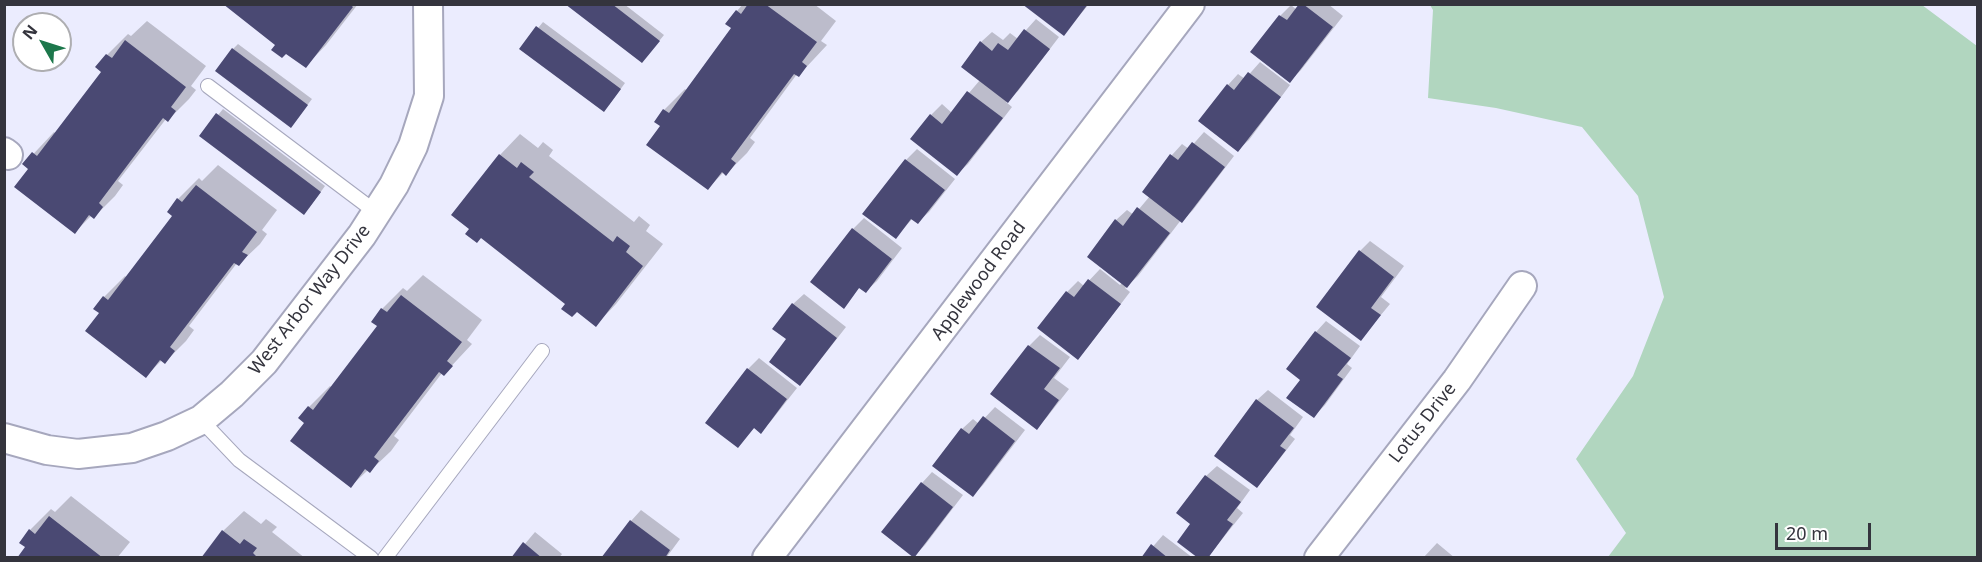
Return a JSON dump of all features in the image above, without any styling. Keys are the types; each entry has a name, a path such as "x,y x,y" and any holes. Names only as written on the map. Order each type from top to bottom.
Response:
{"street":[{"name":"West Arbor Way Drive","path":"5,439 47,450 78,454 132,448 168,436 201,420 232,394 264,362 377,213 413,146 429,96 428,4"},
{"name":"Applewood Road","path":"773,556 1190,4"},
{"name":"Lotus Drive","path":"1319,558 1457,380 1522,286"}],"lane":[{"path":"208,86 377,213"},
{"path":"385,558 542,351"},
{"path":"201,420 239,460 371,558"}],"green space":[{"path":"1430,5 1922,5 1977,46 1977,557 1608,557 1626,533 1576,459 1633,376 1664,297 1638,196 1582,127 1496,108 1428,98 1433,10"}],"building":[{"path":"223,4 350,4 353,7 306,68 286,54 282,58 271,50 275,45"},
{"path":"565,4 612,4 660,41 642,63"},
{"path":"748,4 765,4 817,42 802,62 807,66 799,77 794,74 731,159 736,163 726,176 722,172 708,190 646,145 660,126 654,122 663,109 669,113 731,28 725,24 736,10 741,14"},
{"path":"1022,4 1088,4 1064,36"},
{"path":"1299,4 1303,4 1333,27 1290,83 1250,52 1279,15 1287,20"},
{"path":"536,26 621,89 604,112 519,49"},
{"path":"1024,29 1050,49 1008,103 961,67 980,41 992,51 998,43 1008,50"},
{"path":"125,40 186,87 171,107 176,111 168,122 163,118 99,203 103,207 94,219 89,215 75,234 14,187 28,169 22,164 32,152 37,156 101,72 95,67 106,54 112,58"},
{"path":"232,48 308,105 291,128 215,71"},
{"path":"1248,72 1281,97 1238,152 1198,121 1227,84 1234,90"},
{"path":"967,91 1003,118 957,176 910,139 930,114 942,124"},
{"path":"216,113 321,192 304,215 199,136"},
{"path":"1192,142 1225,167 1182,223 1142,192 1170,154 1178,160"},
{"path":"499,154 517,168 521,162 534,172 529,177 613,242 617,236 630,246 626,252 643,266 596,327 577,312 572,317 561,309 565,304 481,238 477,243 465,234 469,229 451,215"},
{"path":"905,159 945,190 918,224 911,219 896,239 862,214"},
{"path":"196,185 257,232 242,252 248,255 239,266 234,263 170,347 175,351 165,364 160,360 146,378 85,331 99,313 93,309 103,296 108,300 172,216 167,212 177,198 182,202"},
{"path":"1137,207 1170,233 1127,288 1087,257 1115,219 1123,226"},
{"path":"852,228 892,259 866,293 859,288 844,309 810,282"},
{"path":"1359,250 1394,277 1371,308 1381,315 1361,341 1316,307"},
{"path":"1088,279 1121,304 1078,360 1037,328 1066,291 1074,297"},
{"path":"401,295 462,342 447,361 453,366 444,376 439,372 374,457 379,461 370,473 365,469 351,488 290,441 304,423 298,418 308,406 313,410 377,326 371,322 381,308 387,312"},
{"path":"792,303 837,338 800,386 769,362 786,339 772,329"},
{"path":"1315,331 1351,358 1337,375 1343,379 1314,418 1286,398 1300,380 1286,369"},
{"path":"1028,345 1060,368 1044,389 1059,400 1037,430 990,394"},
{"path":"747,368 787,399 761,434 754,428 738,448 705,423"},
{"path":"1256,399 1294,428 1280,446 1286,450 1257,488 1214,456"},
{"path":"983,416 1015,441 973,497 932,466 961,428 969,434"},
{"path":"1205,475 1241,502 1227,520 1233,524 1208,558 1198,558 1177,542 1190,524 1176,513"},
{"path":"921,482 953,507 914,558 881,532"},
{"path":"49,516 103,558 17,558 25,547 19,543 29,529 35,534"},
{"path":"630,520 670,550 665,558 601,558"},
{"path":"222,530 240,544 244,539 257,548 253,553 258,558 201,558"},
{"path":"523,542 542,558 511,558"},
{"path":"1151,544 1168,558 1141,558"}]}
